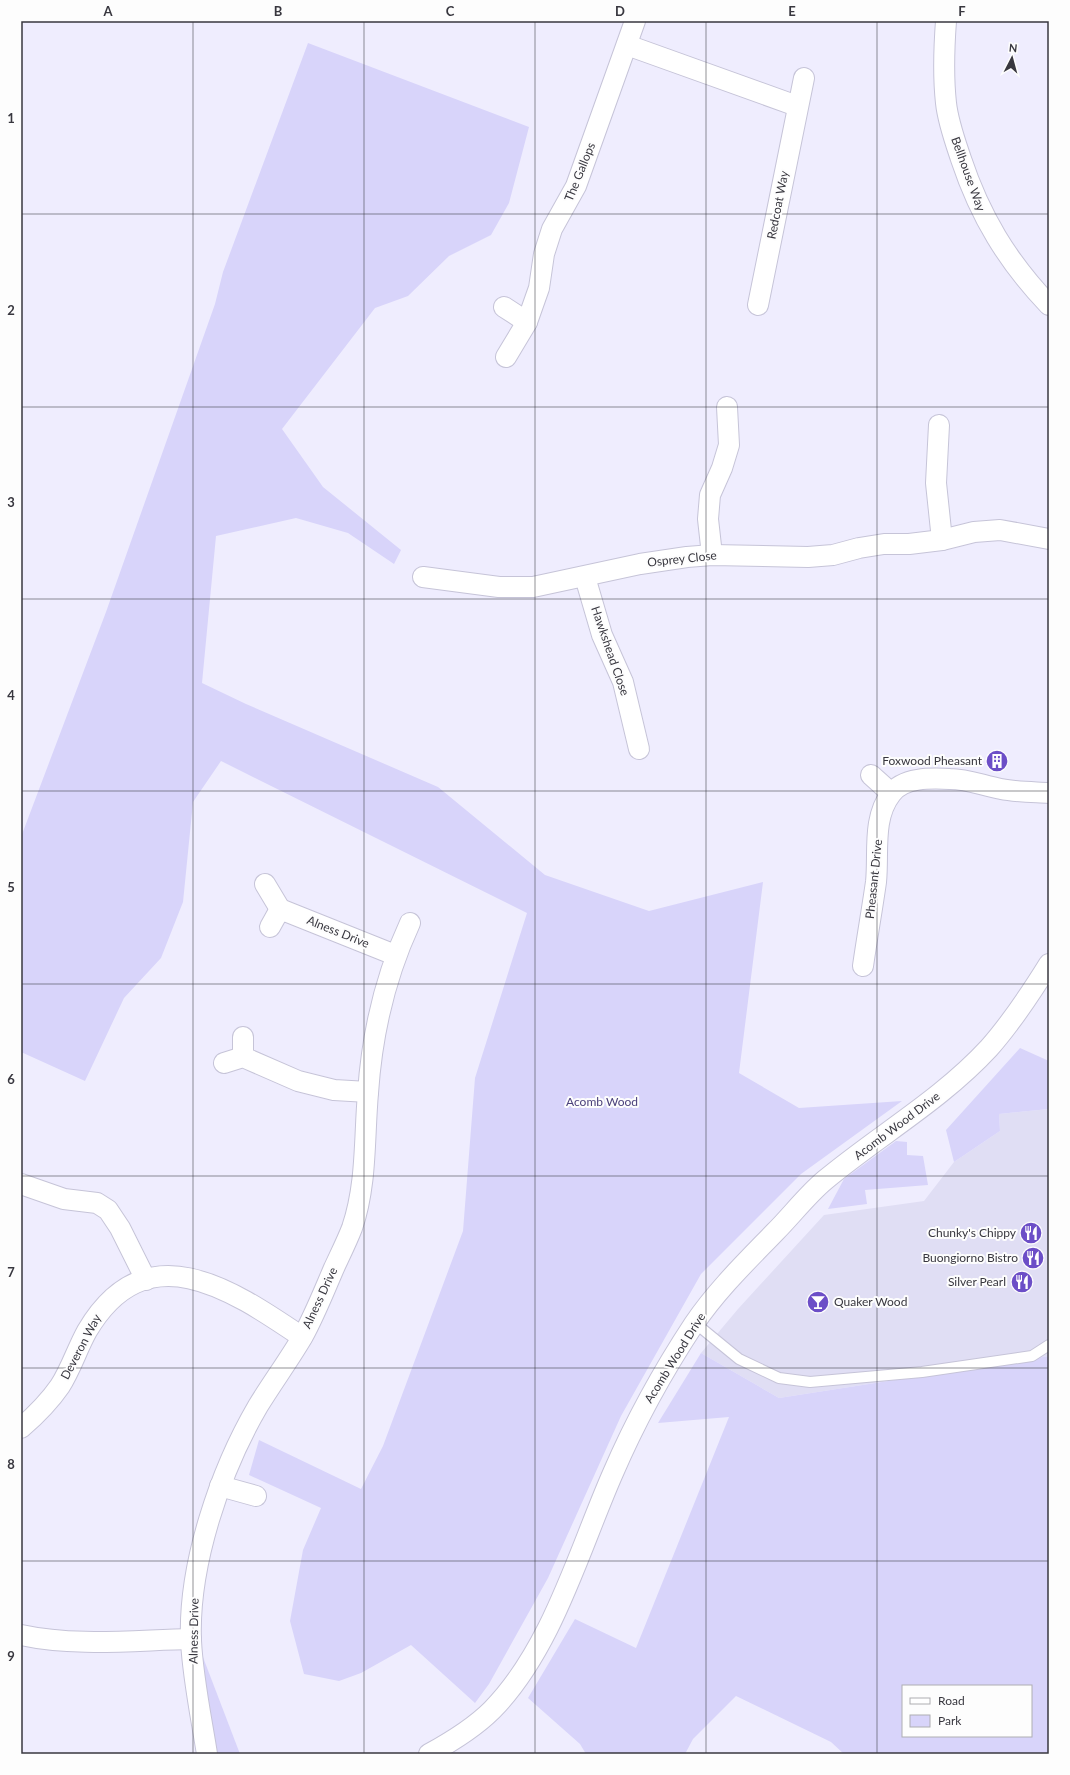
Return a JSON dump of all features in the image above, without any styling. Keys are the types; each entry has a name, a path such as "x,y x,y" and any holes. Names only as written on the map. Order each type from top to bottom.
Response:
{"street":[{"name":"The Gallops","path":"506,357 527,322 539,288 544,254 552,229 576,186 635,21"},
{"name":"Bellhouse Way","path":"946,21 943,64 946,104 955,140 970,186 994,236 1030,285 1049,305"},
{"path":"627,46 797,106"},
{"name":"Redcoat Way","path":"758,305 797,106 804,78"},
{"path":"504,307 527,322"},
{"path":"712,554 708,519 709,503 710,495 722,468 729,445 727,407"},
{"path":"939,425 936,483 942,540"},
{"name":"Osprey Close","path":"423,577 499,587 533,587 640,564 712,554 808,557 833,555 859,548 884,544 909,544 942,540 974,532 1000,530 1049,539"},
{"name":"Hawkshead Close","path":"585,577 602,635 623,682 639,749"},
{"path":"871,776 891,793 902,785 917,780 951,779 982,783 1000,789 1049,793"},
{"name":"Pheasant Drive","path":"863,966 876,882 879,825 884,805 891,793"},
{"path":"265,884 280,909 270,927"},
{"name":"Alness Drive","path":"280,909 395,955"},
{"name":"Alness Drive","path":"206,1754 194,1672 191,1639 192,1609 199,1560 220,1486 236,1447 258,1407 302,1337 352,1228 364,1174 368,1092 377,1018 395,955 410,923"},
{"name":"Acomb Wood Drive","path":"429,1754 471,1727 491,1711 506,1695 528,1663 552,1618 614,1471 639,1419 695,1323 725,1285 824,1181 949,1086 988,1048 1019,1011 1049,964"},
{"path":"243,1037 243,1057"},
{"path":"224,1063 243,1057 298,1081 334,1090 368,1092"},
{"path":"21,1184 64,1199 97,1203 108,1210 120,1228 146,1280"},
{"name":"Deveron Way","path":"21,1428 44,1408 61,1385 87,1332 102,1308 119,1292 146,1280 165,1276 185,1276 205,1282 261,1310 302,1337"},
{"path":"220,1486 256,1496"},
{"path":"21,1635 44,1640 69,1642 191,1639"}],"lane":[{"path":"695,1323 738,1359 779,1378 810,1382 915,1373 1032,1356 1049,1345"}],"shaded area":[{"path":"1049,1109 1049,1356 779,1398 701,1353 738,1309 824,1215 924,1201 954,1162 1000,1131 999,1114"}],"green space":[{"name":"Acomb Wood","path":"308,43 529,127 509,203 491,235 449,256 408,296 375,308 282,429 323,487 401,550 394,564 348,533 296,518 216,536 202,683 246,704 438,787 545,875 649,911 763,882 739,1073 799,1108 902,1101 801,1174 701,1274 621,1416 548,1578 489,1684 475,1703 411,1645 361,1673 339,1681 304,1674 290,1621 303,1550 321,1508 249,1475 259,1440 361,1489 383,1446 463,1231 475,1078 527,913 221,761 193,802 183,902 161,958 124,998 85,1081 21,1052 21,837 106,612 215,304 223,272"},
{"path":"1020,1048 1049,1061 1049,1109 999,1114 1000,1131 954,1162 946,1130"},
{"path":"896,1141 907,1142 907,1155 923,1156 928,1185 865,1190 867,1204 828,1209 844,1179"},
{"path":"701,1353 779,1398 1049,1356 1049,1754 844,1754 831,1742 736,1696 693,1739 685,1754 586,1754 580,1744 528,1698 575,1619 636,1648 729,1417 658,1423"},
{"path":"201,1652 240,1754 218,1754 212,1734"}],"place":[{"name":"Foxwood Pheasant","path":"997,761"},
{"name":"Chunky's Chippy","path":"1031,1233"},
{"name":"Buongiorno Bistro","path":"1033,1258"},
{"name":"Silver Pearl","path":"1022,1282"},
{"name":"Quaker Wood","path":"818,1302"}]}
